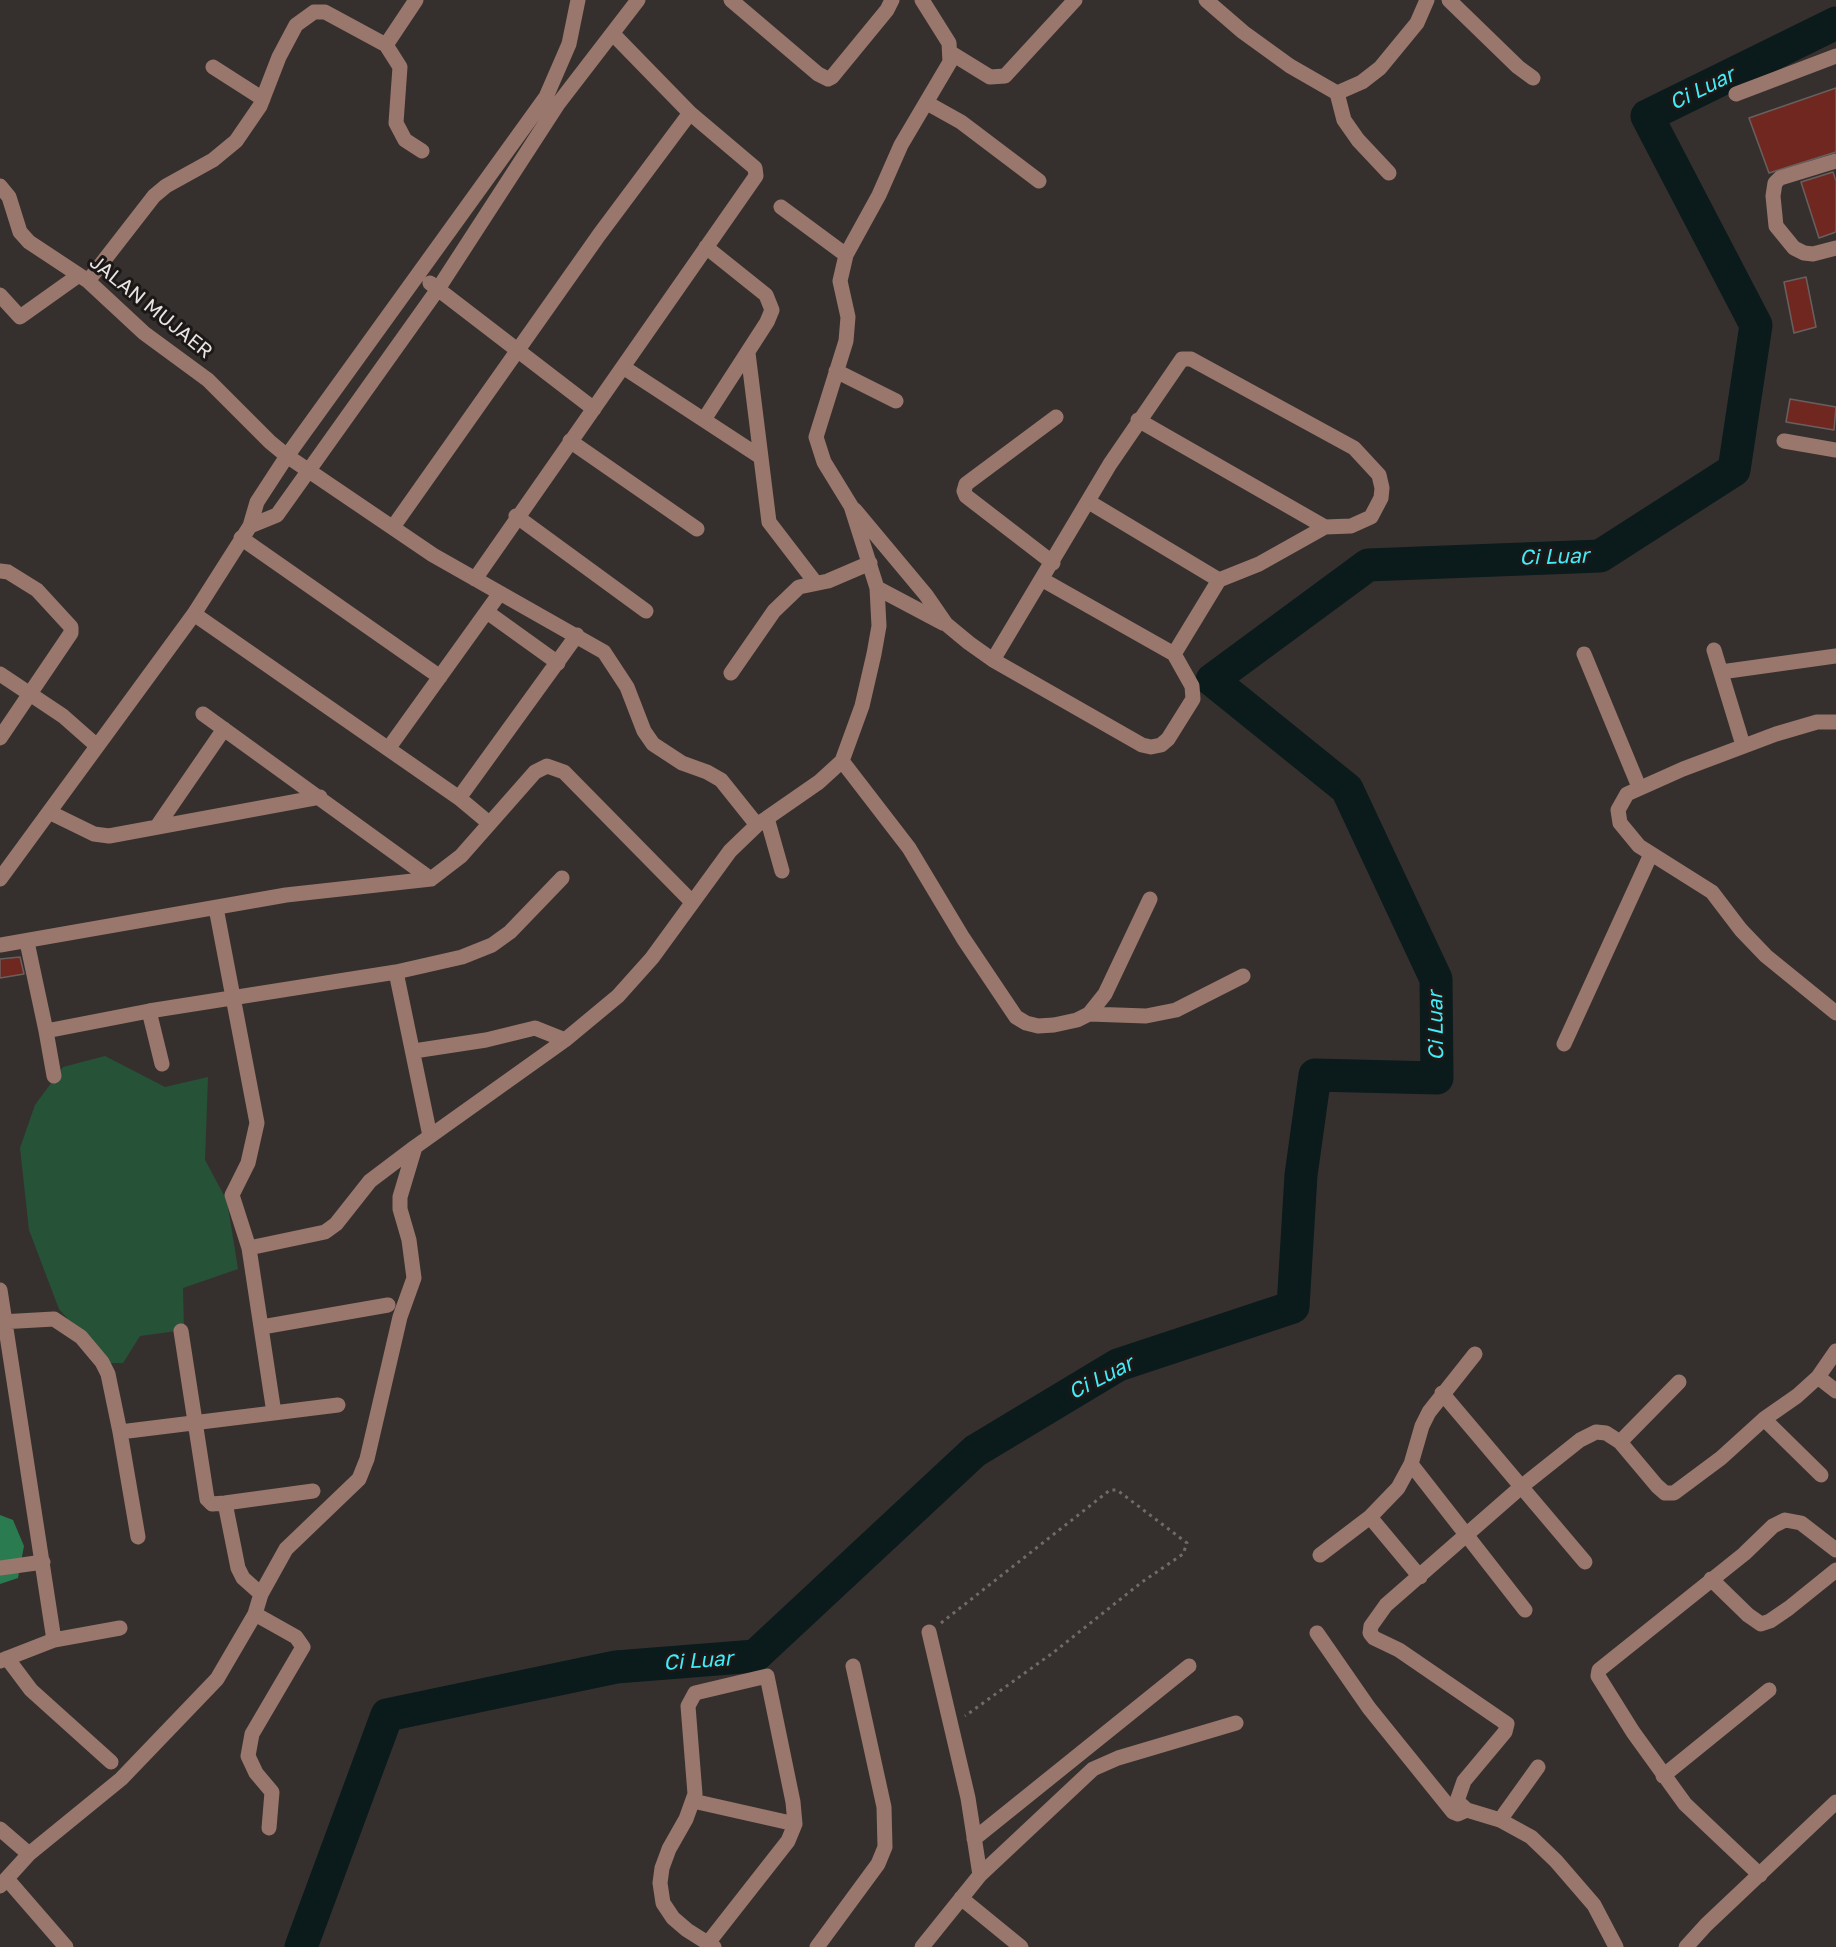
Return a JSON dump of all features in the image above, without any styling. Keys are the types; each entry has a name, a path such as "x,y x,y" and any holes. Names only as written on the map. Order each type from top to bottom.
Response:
{"street":[{"path":"386,45 416,0"},
{"path":"245,532 277,515 438,289 552,101 569,44 578,0"},
{"path":"1,874 194,614 245,532 257,502 287,456 419,275 552,101 613,34 638,0"},
{"path":"731,0 818,74 828,79 832,77 885,3"},
{"path":"922,0 944,33 951,53 945,71 901,145 879,195 846,255 840,281 848,316 846,341 816,437 824,462 851,506 926,595 946,624"},
{"path":"951,53 990,77 1005,76 1075,0"},
{"path":"1206,0 1243,32 1290,66 1337,93 1344,120 1358,140 1389,173"},
{"path":"1337,93 1362,82 1380,68 1418,24 1427,0"},
{"path":"1449,0 1518,67 1533,78"},
{"path":"0,295 20,317 83,278 141,209 166,186 213,160 236,141 263,99 279,57 296,25 314,12 325,12 386,45 400,67 396,123 405,140 422,151"},
{"path":"475,579 516,516 594,409 755,178 756,172 690,113 613,34"},
{"path":"1736,94 1836,56"},
{"path":"213,67 263,99"},
{"path":"927,103 961,122 1039,181"},
{"path":"393,527 599,235 690,113"},
{"path":"1835,253 1804,253 1794,248 1776,226 1773,196 1775,183 1780,178 1836,161"},
{"name":"JALAN MUJAER","path":"0,186 9,197 20,232 83,278 144,333 208,380 254,427 307,471"},
{"path":"781,207 846,255"},
{"path":"705,418 770,317 770,302 766,296 706,247"},
{"path":"419,275 594,409"},
{"path":"748,353 768,522 816,582"},
{"path":"993,660 1138,420 1178,362 1191,359 1354,448 1379,475 1382,488 1381,498 1371,517 1362,523 1325,528 1259,564 1219,580 1174,654"},
{"path":"622,367 705,418 759,456"},
{"path":"836,371 896,401"},
{"path":"1053,563 966,496 964,491 966,484 1056,417"},
{"path":"1138,420 1325,528"},
{"path":"570,441 697,529"},
{"path":"1784,441 1836,450"},
{"path":"307,471 378,525"},
{"path":"307,471 433,555 604,652 615,664 627,687 644,731 653,744 682,763 707,772 720,780 762,821 782,872"},
{"path":"1089,502 1219,580"},
{"path":"249,1248 325,1232 343,1217 370,1181 565,1040 634,981 730,851 762,821 819,782 842,761 862,706 879,626 876,588 851,506"},
{"path":"516,516 646,611"},
{"path":"245,532 440,677"},
{"path":"731,673 788,596 804,584 828,581 870,563"},
{"path":"0,571 8,572 37,590 71,627 68,639 0,738"},
{"path":"876,588 946,624 993,660 1142,745 1150,747 1161,745 1168,738 1192,699 1192,686 1174,654 1043,580"},
{"path":"388,749 500,594"},
{"path":"487,612 558,663"},
{"path":"194,614 459,798 489,823"},
{"path":"459,798 577,635"},
{"path":"1714,650 1743,745"},
{"path":"1584,654 1639,787"},
{"path":"1721,672 1836,656"},
{"path":"0,674 63,716 97,746"},
{"path":"203,714 431,879"},
{"path":"1836,722 1817,722 1743,745 1639,787 1621,800 1618,810 1620,823 1628,836 1712,892 1741,930 1766,957 1836,1013"},
{"path":"158,825 224,729"},
{"path":"842,761 909,848 963,938 1016,1017 1026,1023 1038,1026 1077,1020 1089,1014 1105,994 1150,899"},
{"path":"0,945 286,895 431,879 461,856 535,772 547,766 564,772 692,902"},
{"path":"49,812 83,829 110,836 158,825 227,816 320,797"},
{"path":"1564,1044 1652,854"},
{"path":"46,1031 149,1011 396,972 462,957 492,945 510,932 562,878"},
{"path":"216,908 257,1123 248,1163 232,1195 249,1248 274,1413"},
{"path":"27,942 54,1076"},
{"path":"396,972 430,1136"},
{"path":"1089,1014 1146,1016 1176,1010 1243,976"},
{"path":"149,1011 162,1064"},
{"path":"414,1052 486,1040 535,1028 565,1040"},
{"path":"66,1947 3,1882 29,1854 121,1779 186,1708 217,1679 255,1614 261,1594 286,1549 359,1479 367,1459 400,1317 414,1278 409,1240 400,1209 400,1197 416,1147"},
{"path":"0,1290 3,1322 54,1640"},
{"path":"262,1327 388,1305"},
{"path":"3,1322 54,1319 81,1337 102,1362 108,1374 120,1432 138,1537"},
{"path":"181,1331 205,1496 212,1504 313,1491"},
{"path":"1616,1947 1594,1905 1556,1861 1531,1837 1500,1820 1467,1810 1457,1801 1464,1781 1505,1732 1507,1724 1399,1650 1374,1638 1370,1633 1371,1626 1386,1605 1521,1487 1580,1440 1596,1432 1606,1433 1620,1442 1665,1493 1674,1492 1721,1458 1764,1419 1797,1396 1818,1377 1836,1351"},
{"path":"1320,1556 1370,1517 1398,1488 1411,1464 1422,1426 1443,1393 1475,1354"},
{"path":"1818,1377 1836,1391"},
{"path":"1620,1442 1678,1382"},
{"path":"1443,1393 1585,1563"},
{"path":"120,1432 338,1405"},
{"path":"1764,1419 1821,1475"},
{"path":"1411,1464 1526,1610"},
{"path":"225,1503 238,1568 243,1578 261,1594"},
{"path":"1370,1517 1419,1577"},
{"path":"1760,1875 1685,1804 1663,1776 1598,1676 1599,1670 1711,1580 1773,1526 1785,1520 1801,1523 1836,1550"},
{"path":"0,1569 43,1562"},
{"path":"1711,1580 1748,1616 1761,1624 1770,1621 1789,1608 1836,1570"},
{"path":"255,1614 296,1637 303,1647 252,1734 248,1756 256,1773 272,1792 269,1828"},
{"path":"111,1762 31,1690 4,1659 54,1640 120,1628"},
{"path":"929,1632 951,1725 980,1875"},
{"path":"1317,1633 1369,1708 1453,1812 1458,1814 1467,1810"},
{"path":"817,1947 878,1864 885,1847 884,1807 854,1666"},
{"path":"974,1839 1189,1666"},
{"path":"767,1676 793,1802 795,1824 788,1840 711,1945 673,1918 663,1903 660,1883 662,1868 669,1849 686,1819 693,1800 694,1759 688,1706 692,1696 767,1676"},
{"path":"1663,1776 1769,1690"},
{"path":"922,1947 980,1875 1093,1769 1118,1758 1236,1724"},
{"path":"1500,1820 1538,1767"},
{"path":"693,1800 795,1824"},
{"path":"1686,1947 1706,1925 1836,1802"},
{"path":"0,1829 29,1854"},
{"path":"961,1898 1021,1947"}],"path":[{"path":"929,1632 1110,1490 1117,1490 1187,1543 1183,1554 1142,1582 1054,1652 951,1725"}],"green space":[{"path":"105,1056 165,1087 208,1077 205,1160 227,1201 238,1269 183,1288 184,1330 140,1336 123,1363 107,1363 59,1309 29,1230 20,1148 35,1105 63,1067"},
{"path":"0,1515 13,1520 24,1546 18,1578 0,1584"}],"building":[{"path":"1836,88 1836,152 1769,173 1749,118"},
{"path":"1833,172 1836,181 1836,232 1819,238 1801,182"},
{"path":"1806,277 1816,327 1794,333 1784,282"},
{"path":"1790,399 1836,407 1834,430 1786,422"},
{"path":"20,957 24,974 0,978 0,959"}],"waterway":[{"name":"Ci Luar","path":"301,1947 387,1715 616,1667 755,1656 975,1451 1118,1365 1293,1307 1301,1175 1315,1075 1437,1078 1436,979 1347,789 1212,680 1368,565 1600,556 1734,470 1756,325 1647,116 1836,23"}]}
